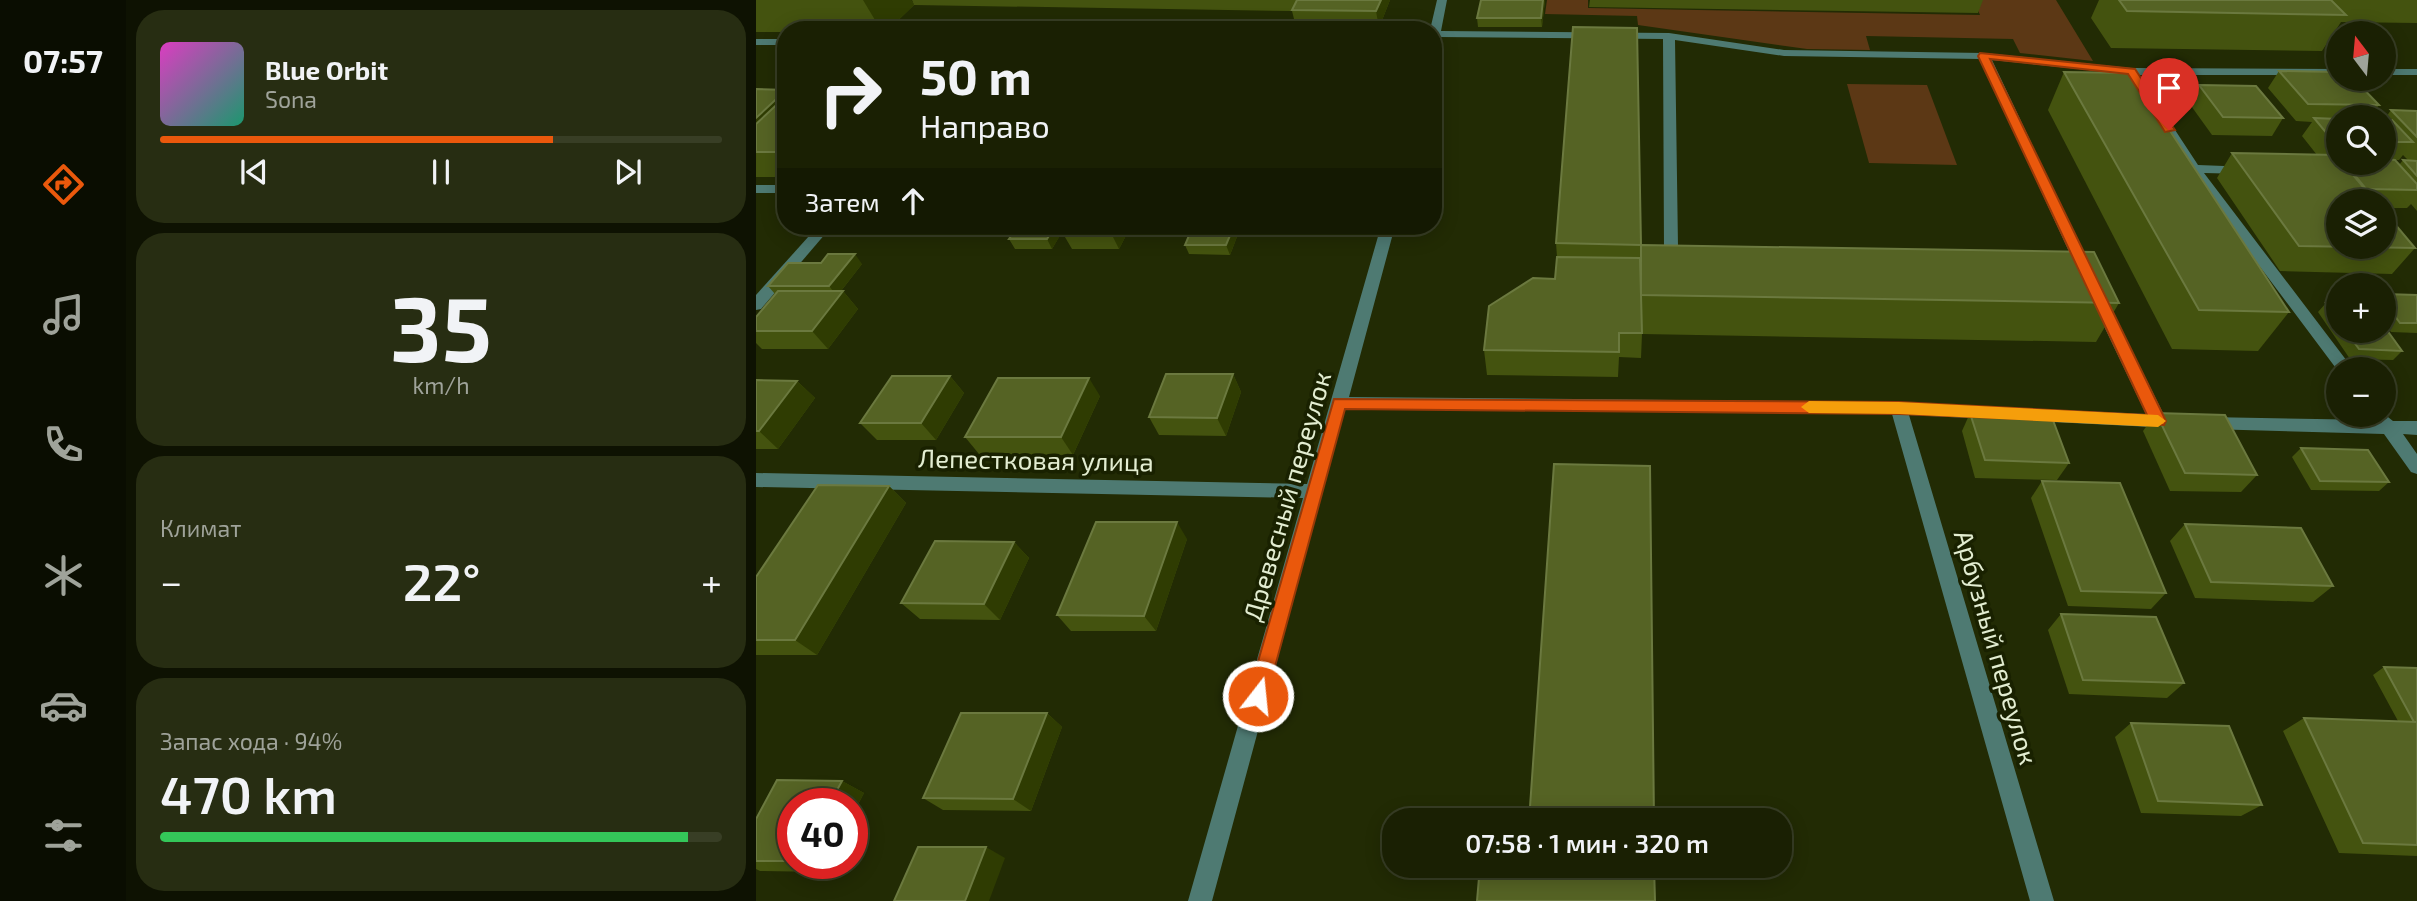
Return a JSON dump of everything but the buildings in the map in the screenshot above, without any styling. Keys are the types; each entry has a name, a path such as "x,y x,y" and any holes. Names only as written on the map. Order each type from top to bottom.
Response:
{"street":[{"path":"1437,21 1442,0"},
{"path":"1442,34 1669,36 1784,53 1983,56 2131,71 2326,72"},
{"path":"1669,36 1671,251 1698,252"},
{"path":"756,42 777,42"},
{"path":"1983,56 2074,261 2158,421"},
{"path":"2131,71 2194,169 2336,357"},
{"path":"2396,72 2417,72"},
{"path":"2194,169 2264,170"},
{"path":"756,189 777,189"},
{"path":"756,305 817,235"},
{"name":"Древесный переулок","path":"1200,901 1386,235"},
{"path":"1339,403 1899,408 2158,421 2326,421"},
{"name":"Арбузный переулок","path":"1899,408 2042,901"},
{"path":"2396,424 2417,428"},
{"path":"2388,427 2417,467"},
{"name":"Лепестковая улица","path":"756,480 1315,491"}],"shaded area":[{"path":"1547,0 1588,0 1588,8 1980,15 1974,0 2056,0 2093,61 2020,53 2013,39 1866,36 1870,50 1807,49 1638,25 1637,16 1545,14"},
{"path":"1847,84 1927,85 1957,165 1869,163"}],"slow traffic":[{"path":"1809,407 1899,408 2158,421"}],"route":[{"path":"1258,696 1339,403 1899,408 2158,421 1983,56 2131,71 2169,130"}]}
